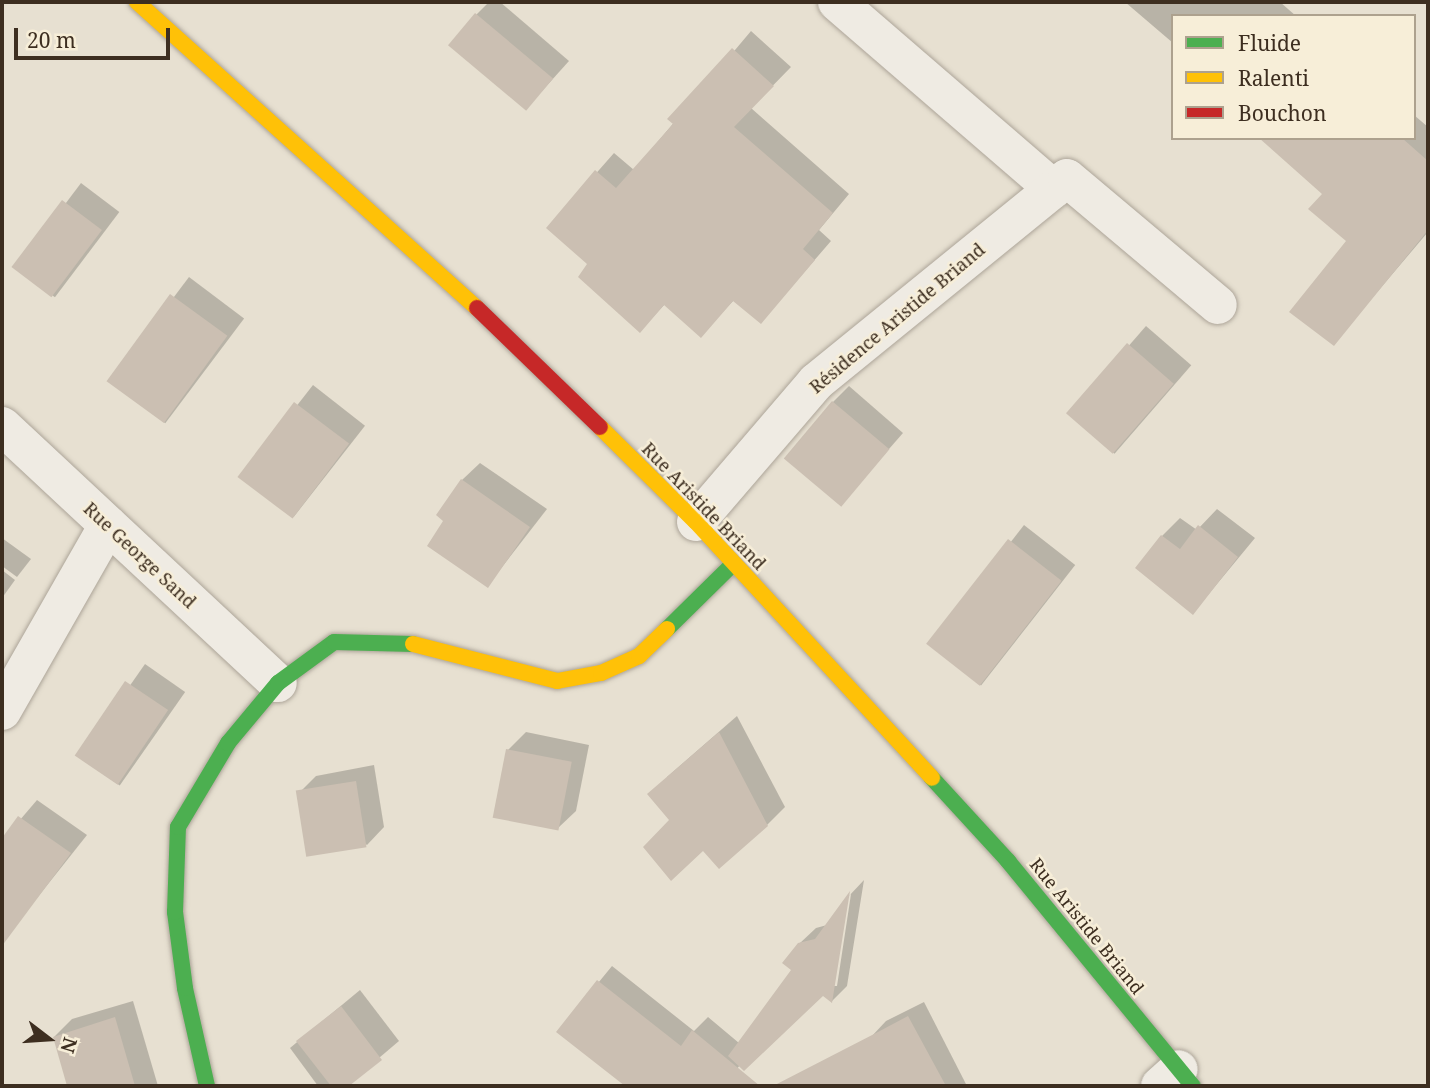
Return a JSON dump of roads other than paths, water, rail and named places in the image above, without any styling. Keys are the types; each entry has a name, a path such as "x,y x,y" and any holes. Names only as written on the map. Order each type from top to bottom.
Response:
{"main road":[{"name":"Rue Aristide Briand","path":"137,2 514,342 696,522 1008,861 1177,1081"},
{"path":"207,1086 185,988 175,912 178,827 228,743 278,683 334,642 425,644 557,681 601,673 639,656 733,564"}],"street":[{"path":"837,2 1054,189 1067,178 1218,305"},
{"name":"Résidence Aristide Briand","path":"696,522 816,382 1054,189"},
{"name":"Rue George Sand","path":"2,426 278,683"},
{"path":"2,711 108,524"}]}
